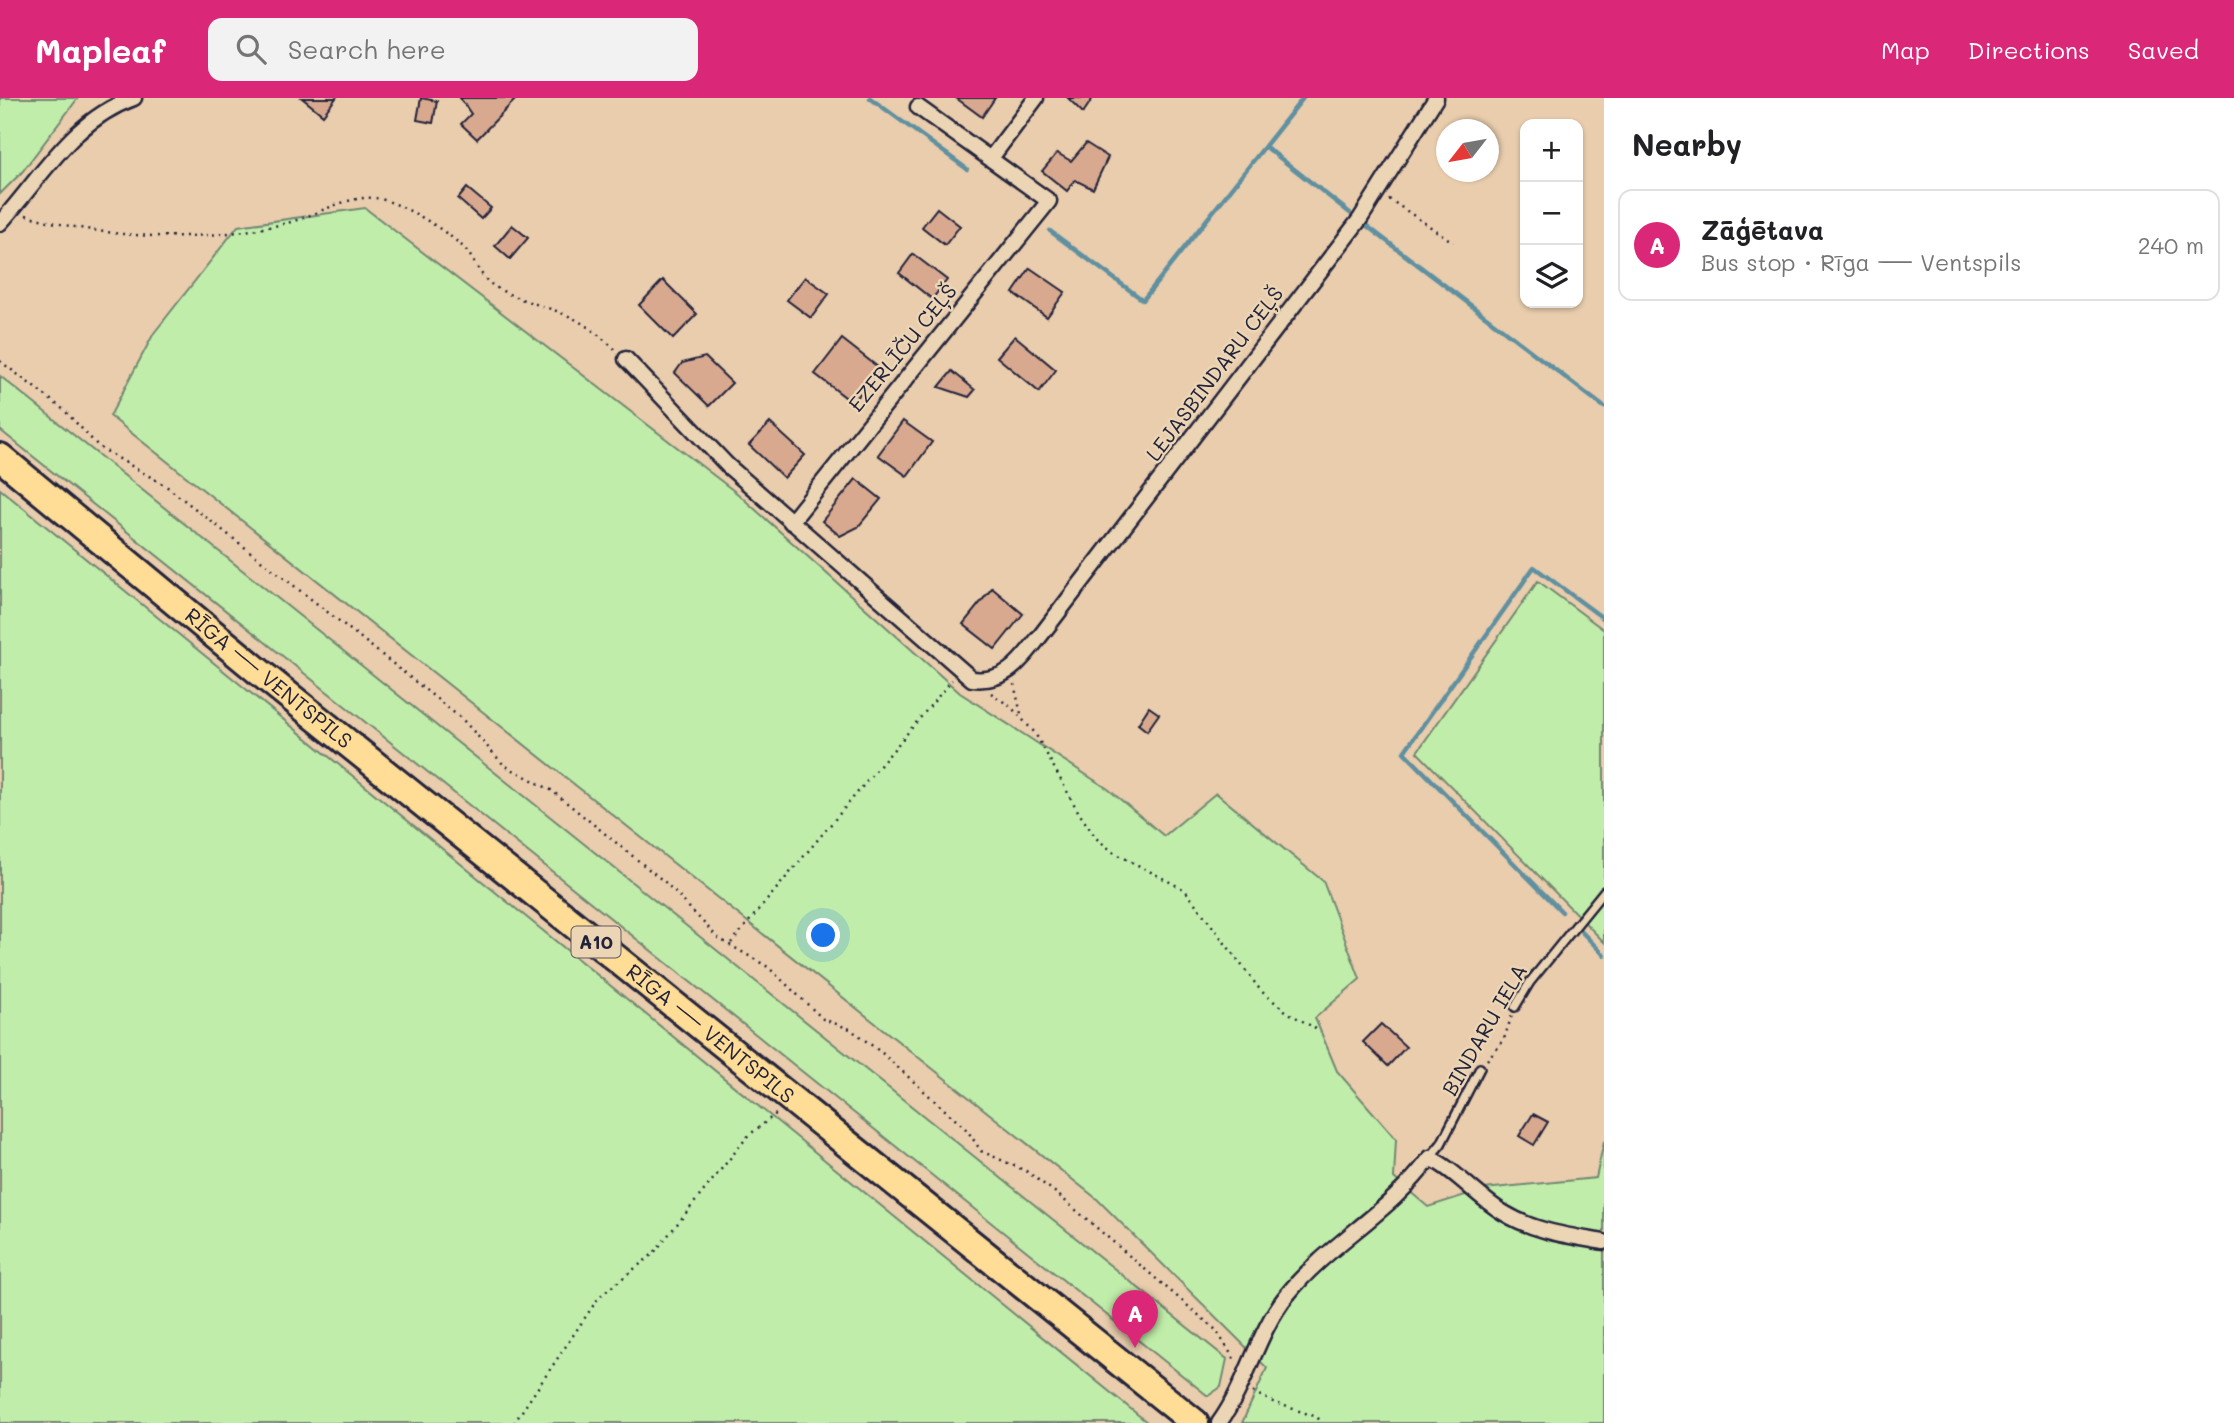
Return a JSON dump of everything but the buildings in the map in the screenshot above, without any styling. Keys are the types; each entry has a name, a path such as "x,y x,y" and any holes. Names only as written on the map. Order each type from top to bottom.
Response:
{"highway":[{"name":"RĪGA — VENTSPILS","path":"0,457 263,675 1195,1423"}],"street":[{"path":"0,223 41,171 86,123 107,109 134,98"},
{"path":"919,107 991,158 1036,98"},
{"name":"LEJASBINDARU CEĻŠ","path":"966,674 988,681 1015,667 1360,219 1436,98"},
{"name":"EZERLĪČU CEĻŠ","path":"791,522 1049,201 991,158"},
{"path":"626,359 728,466 966,674"},
{"path":"1219,1423 1244,1380 1252,1354 1286,1296 1321,1261 1391,1203 1430,1158 1446,1166 1465,1185 1505,1214 1544,1231 1604,1242"}],"lane":[{"name":"BINDARU IELA","path":"1515,1007 1530,982 1604,891"},
{"name":"BINDARU IELA","path":"1430,1158 1441,1144 1480,1068"}],"path":[{"path":"1377,191 1453,242"},
{"path":"12,210 102,233 141,237 202,235 254,231 295,221 347,202 373,198 397,204 462,246 487,281 503,291 567,315 590,328 626,359"},
{"path":"0,361 64,410 99,447 166,486 256,554 463,720 505,765 551,790 666,883 719,938 768,967 823,1019 850,1029 882,1053 967,1130 989,1157 1026,1171 1056,1193 1216,1330 1231,1350 1244,1380 1256,1395 1317,1417 1322,1423"},
{"path":"1015,667 1014,690 1023,719"},
{"path":"731,943 966,674 1011,707 1035,733 1062,784 1096,838 1114,852 1185,890 1261,991 1287,1012 1318,1030"},
{"name":"BINDARU IELA","path":"1480,1068 1504,1039 1515,1007"},
{"path":"513,1423 599,1297 653,1254 748,1136 793,1100"}],"green space":[{"path":"0,98 78,98 22,172 0,194"},
{"path":"365,208 738,494 960,693 1108,789 1164,836 1216,793 1323,881 1360,979 1315,1018 1337,1071 1396,1139 1394,1178 1428,1207 1484,1189 1596,1178 1604,1141 1604,1423 1242,1423 1267,1368 1097,1199 110,416 154,333 238,226"},
{"path":"0,376 1227,1359 1221,1387 1208,1396 0,430"},
{"path":"0,489 1148,1423 0,1423"},
{"path":"1538,581 1604,630 1604,942 1417,752"}],"waterway":[{"path":"870,98 967,169"},
{"path":"1050,231 1143,300 1303,98"},
{"path":"1266,147 1350,213"},
{"path":"1367,226 1604,407"},
{"path":"1562,912 1404,752 1534,567 1604,619"},
{"path":"1577,927 1604,955"}],"place":[{"name":"Zāģētava","path":"1135,1348"}]}
